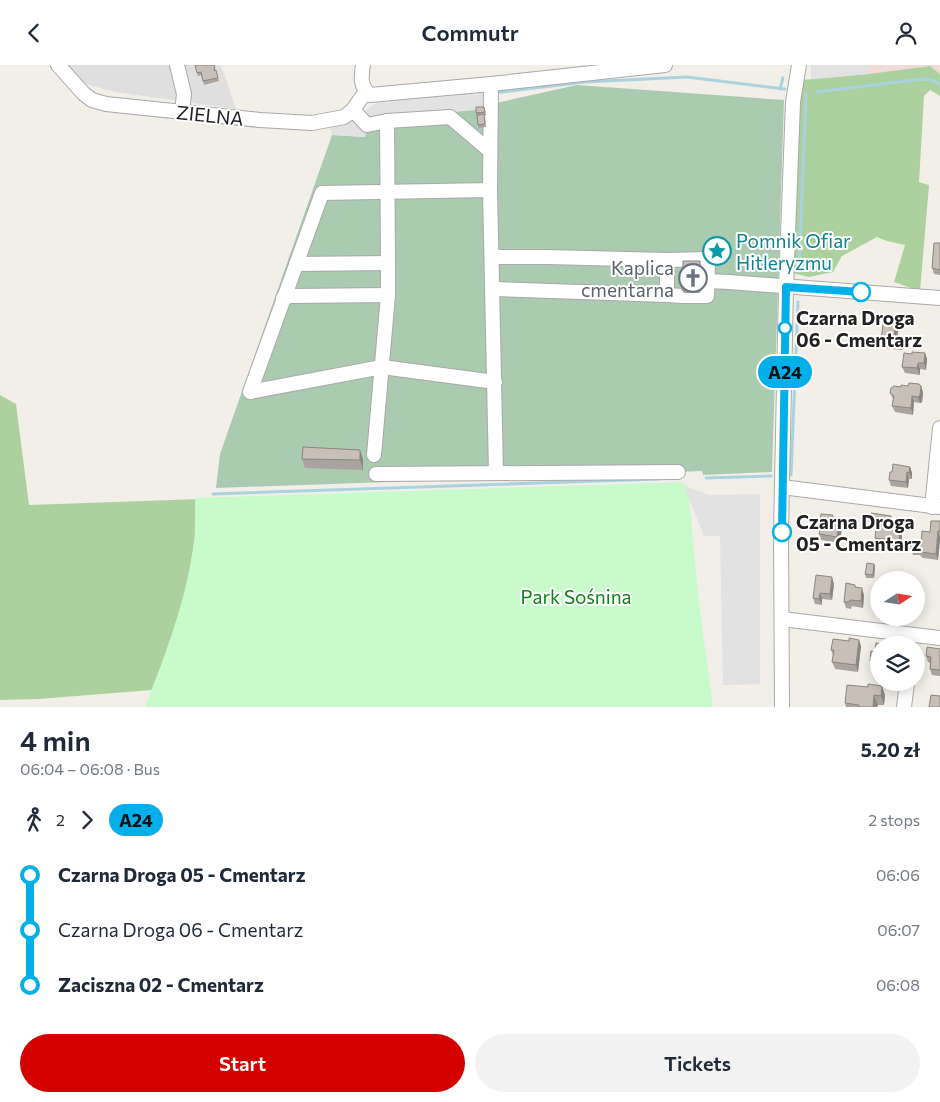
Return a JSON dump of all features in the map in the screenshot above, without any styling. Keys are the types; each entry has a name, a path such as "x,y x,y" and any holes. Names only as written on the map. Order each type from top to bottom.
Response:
{"street":[{"name":"ZIELNA","path":"58,65 84,95 92,100 106,104 260,120 312,123 344,117 353,110"},
{"path":"177,65 184,94 182,112"},
{"path":"363,65 362,84 370,95 664,65"},
{"path":"782,707 782,487 786,287 793,102 799,65"},
{"path":"491,84 490,190 496,473"},
{"path":"366,91 353,110 367,125 388,121 450,117 490,151"},
{"path":"374,455 388,295 388,121"},
{"path":"490,190 322,193 250,392 382,367 495,383"},
{"path":"492,257 708,259 707,296 493,289"},
{"path":"666,295 667,260"},
{"path":"296,264 388,263"},
{"path":"707,281 729,281 940,298"},
{"path":"283,298 290,296 388,295"},
{"path":"782,487 936,507 940,428"},
{"path":"376,473 678,472"},
{"path":"782,619 888,636"},
{"path":"925,639 940,638"},
{"path":"904,707 906,691"}],"shaded area":[{"path":"66,65 221,65 236,109 115,92 86,84"},
{"path":"811,65 940,65 940,73 869,74 811,79"},
{"path":"811,65 871,65 869,74 811,79"},
{"path":"487,88 488,109 368,119 365,137 332,135 329,126 348,123 382,99"},
{"path":"684,486 710,495 760,494 760,684 723,685 720,536 704,536"}],"green space":[{"path":"930,66 940,74 940,96 930,90 924,96 919,182 929,185 920,291 894,282 905,245 877,237 842,256 833,272 809,277 792,273 796,150 802,80"},
{"path":"577,85 784,100 772,472 703,475 702,471 216,488 220,454 332,135 365,137 368,119 496,108 496,103"},
{"path":"0,395 16,404 29,505 200,499 184,599 152,690 39,699 0,700"},
{"name":"Park Sośnina","path":"681,482 688,486 699,604 713,707 145,707 184,595 194,542 195,498"}],"building":[{"path":"195,65 214,65 214,71 216,70 218,78 203,81 201,72 197,73"},
{"path":"476,107 484,107 485,112 476,113"},
{"path":"484,114 485,124 478,125 477,115"},
{"path":"934,243 940,243 940,270 932,268"},
{"name":"Kaplica cmentarna","path":"683,261 700,261 702,283 699,283 699,290 682,290"},
{"path":"884,316 896,317 894,339 901,339 900,344 881,341"},
{"path":"912,352 925,353 924,363 918,363 917,368 902,367 904,353 912,354"},
{"path":"909,383 921,386 920,395 918,397 912,396 911,408 892,406 894,396 890,393 891,388 894,386 901,387 901,385 908,386"},
{"path":"303,447 360,450 360,460 302,459"},
{"path":"893,464 910,467 909,473 907,472 906,482 889,480"},
{"path":"871,513 891,516 890,529 900,530 899,541 875,538 876,527 879,524 870,523"},
{"path":"821,514 833,515 832,519 840,519 837,537 819,534 820,529 818,526"},
{"path":"931,521 940,521 936,554 911,549 911,543 921,545 922,531 930,532"},
{"path":"867,563 874,564 873,571 870,571 870,575 865,574"},
{"path":"816,575 832,577 830,594 820,593 819,599 813,598"},
{"path":"846,583 862,588 861,601 850,600 849,602 844,602"},
{"path":"849,638 859,640 856,665 832,662 834,650 831,650 833,639 849,641"},
{"path":"927,647 940,649 940,670 930,669 931,657 926,656"},
{"path":"868,684 870,684 870,691 882,691 881,696 874,695 873,707 859,707 859,705 845,703 847,685 868,687"},
{"path":"931,695 940,696 940,707 929,707"}],"waterway":[{"path":"494,93 585,82 687,77 785,89"},
{"path":"780,89 783,78"},
{"path":"817,92 922,79 933,80 940,85"},
{"path":"799,272 806,93"},
{"path":"789,475 791,475 798,302"},
{"path":"706,478 771,476"},
{"path":"213,494 658,479"}],"bus line":[{"name":"A24","path":"782,532 786,287 861,292"}],"place":[{"name":"Pomnik Ofiar Hitleryzmu","path":"717,251"},
{"name":"Kaplica cmentarna","path":"693,278"},
{"name":"Czarna Droga 06 - Cmentarz","path":"785,328"},
{"name":"Czarna Droga 05 - Cmentarz","path":"782,532"}]}
